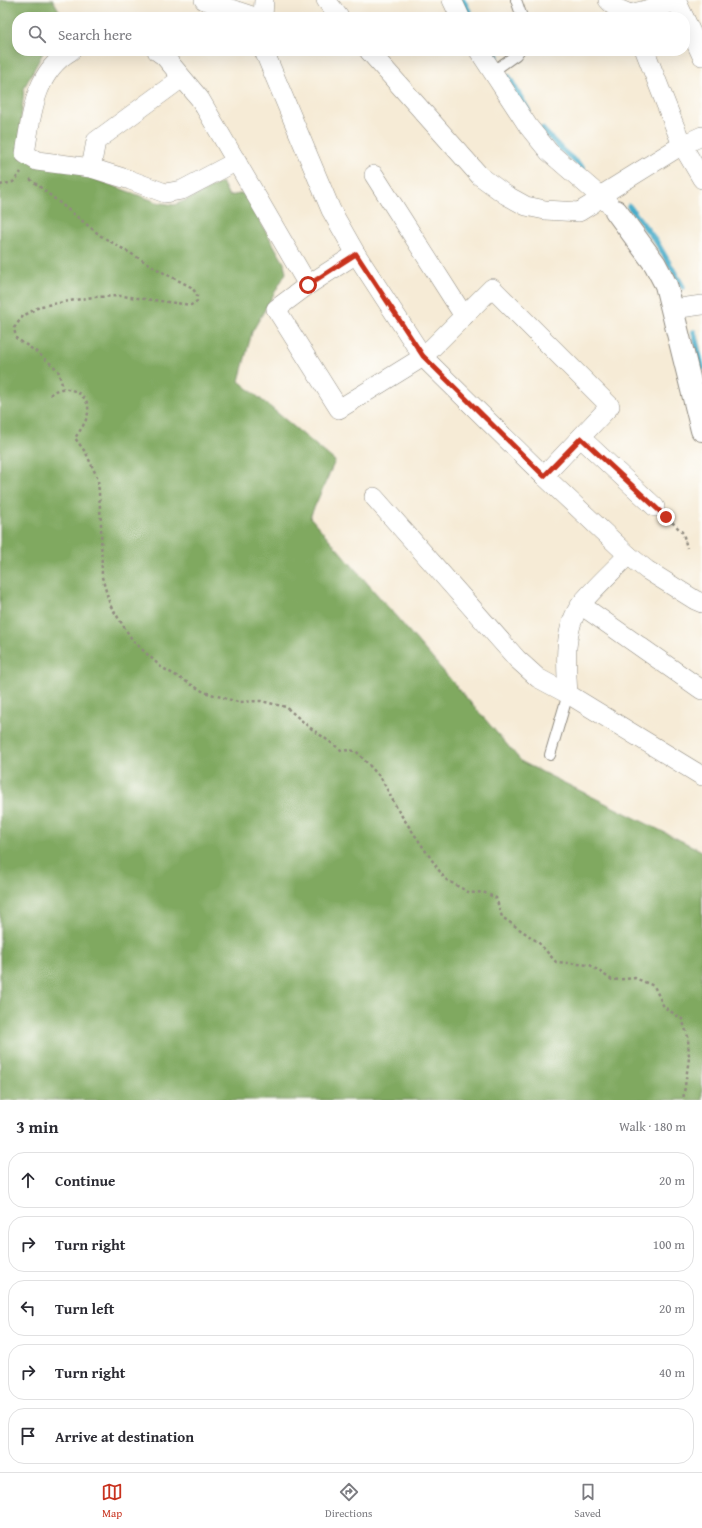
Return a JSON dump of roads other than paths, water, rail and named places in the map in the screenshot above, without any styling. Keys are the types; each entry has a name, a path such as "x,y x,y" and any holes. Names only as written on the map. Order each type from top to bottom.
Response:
{"street":[{"path":"204,0 240,12"},
{"path":"263,12 264,0"},
{"path":"326,0 335,12"},
{"path":"452,0 458,12"},
{"path":"608,0 616,8 624,12"},
{"path":"641,12 677,2 682,12"},
{"path":"690,29 702,56"},
{"path":"63,56 57,60 48,72 40,88 32,109 25,154 37,161 91,168 165,193 182,190 237,161"},
{"path":"164,56 200,99 308,285"},
{"path":"266,56 331,210 356,254 423,356 544,476 628,555 647,570 702,603"},
{"path":"373,56 480,176 506,195 526,206 545,210 579,212 592,204 600,196 682,145 702,136"},
{"path":"482,56 528,126 549,152 616,211 655,264 666,285 673,309 702,430"},
{"path":"647,56 682,145 702,179"},
{"path":"91,168 96,141 182,78"},
{"path":"374,175 464,316"},
{"path":"356,254 308,285 276,309 339,410 423,356 492,288 610,406 544,476"},
{"path":"673,309 702,305"},
{"path":"581,438 655,508"},
{"path":"374,497 517,659 538,678 568,694 702,776"},
{"path":"568,694 566,654 568,638 574,617 581,605 628,555"},
{"path":"581,605 702,690"}],"lane":[{"path":"516,0 520,12"},
{"path":"492,72 515,56"},
{"path":"550,755 568,694"}],"waterway":[{"path":"463,0 469,12"},
{"path":"509,77 528,110"},
{"path":"542,129 562,150 583,168"},
{"path":"629,206 656,241 683,287"},
{"path":"694,332 702,368"}]}
